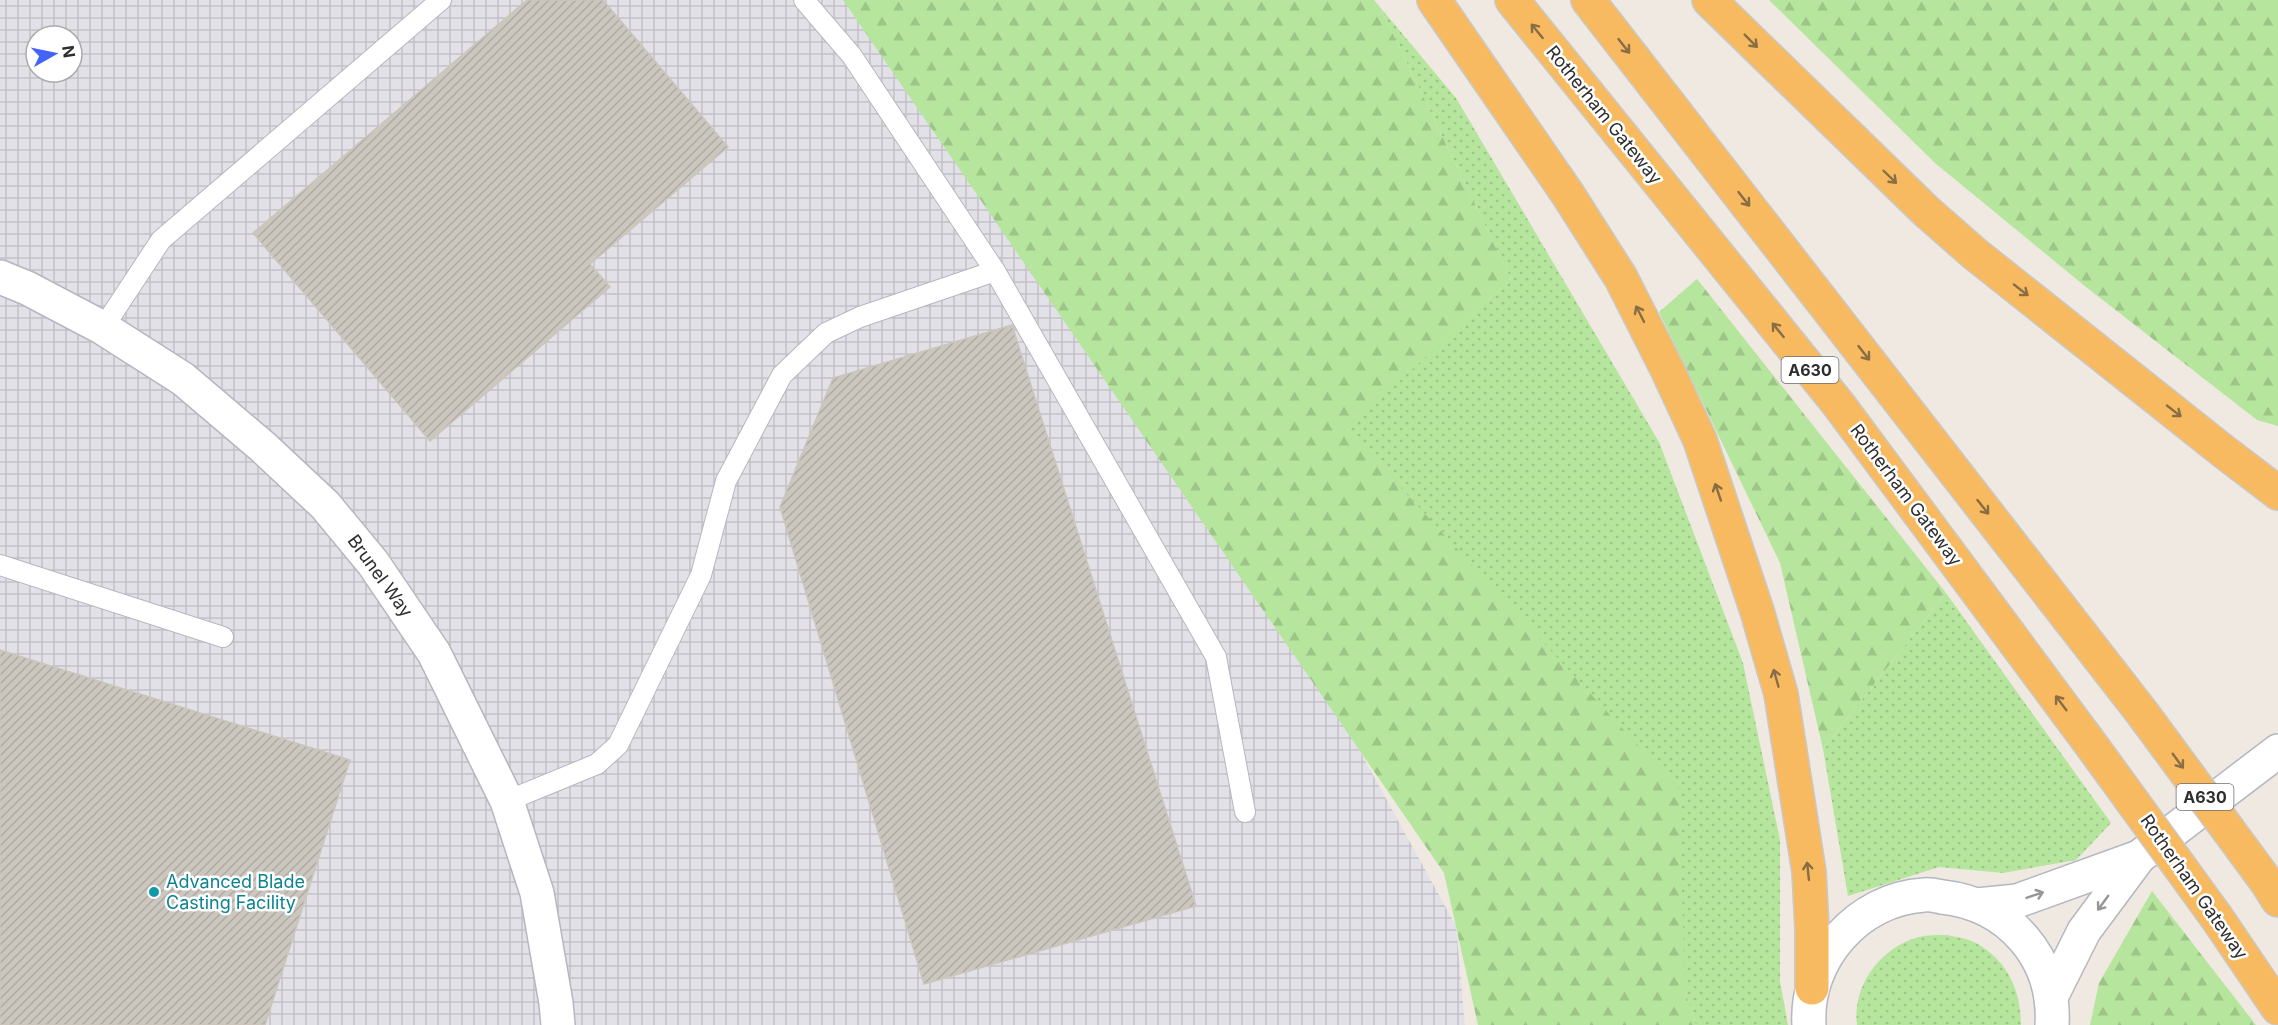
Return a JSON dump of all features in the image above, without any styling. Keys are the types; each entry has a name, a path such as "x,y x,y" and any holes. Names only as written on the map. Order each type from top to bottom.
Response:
{"highway":[{"path":"1434,0 1567,193 1622,278 1700,440 1741,559 1781,694 1809,872 1812,988"},
{"name":"Rotherham Gateway","path":"1512,0 1839,405 2096,750 2217,918 2278,1008"},
{"name":"A630","path":"1587,0 2143,714 2272,891"},
{"path":"1709,0 1917,203 1950,232 2223,451 2273,485"}],"street":[{"name":"Brunel Way","path":"0,277 27,288 103,328 183,379 263,447 325,505 373,563 434,653 507,801 537,894 558,1025"},
{"path":"1977,906 2018,901 2139,856 2278,751"},
{"path":"2051,1011 2084,931 2139,856"},
{"path":"1809,1025 1812,988 1827,952 1853,923 1886,903 1924,895 1964,899 1999,915 2027,942 2045,972 2051,1011"}],"lane":[{"path":"103,328 161,240 441,0"},
{"path":"804,0 852,56 995,271 1216,657 1245,812"},
{"path":"507,801 597,764 618,745 701,575 726,481 782,375 826,333 860,316 995,271"},
{"path":"0,565 223,637"}],"shaded area":[{"path":"0,0 947,0 1456,926 1465,1025 0,1025"}],"green space":[{"path":"843,0 1374,0 1380,7 1511,279 1347,429 1679,790 1685,991 1696,1025 1478,1025 1444,873"},
{"path":"1769,0 2278,0 2278,426 2257,420 2086,287 1935,163"},
{"path":"1380,7 1456,98 1659,442 1743,663 1780,840 1780,981 1788,1025 1696,1025 1685,991 1347,428 1511,279"},
{"path":"1697,279 1946,593 1823,749 1780,563 1659,312"},
{"path":"1946,593 2111,823 2076,860 2003,873 1939,867 1848,896 1823,749"},
{"path":"2152,891 2256,1025 2090,1025 2099,983"},
{"path":"1929,935 1947,935 1974,942 1995,957 2015,988 2021,1025 1857,1025 1859,996 1864,982 1881,959 1905,942"}],"building":[{"path":"527,0 603,0 728,147 590,264 610,287 430,441 253,233"},
{"path":"1012,325 1196,906 924,984 780,507 833,378"},
{"name":"Advanced Blade Casting Facility","path":"0,650 350,760 265,1025 0,1025"}],"place":[{"name":"Advanced Blade Casting Facility","path":"154,892"}]}
